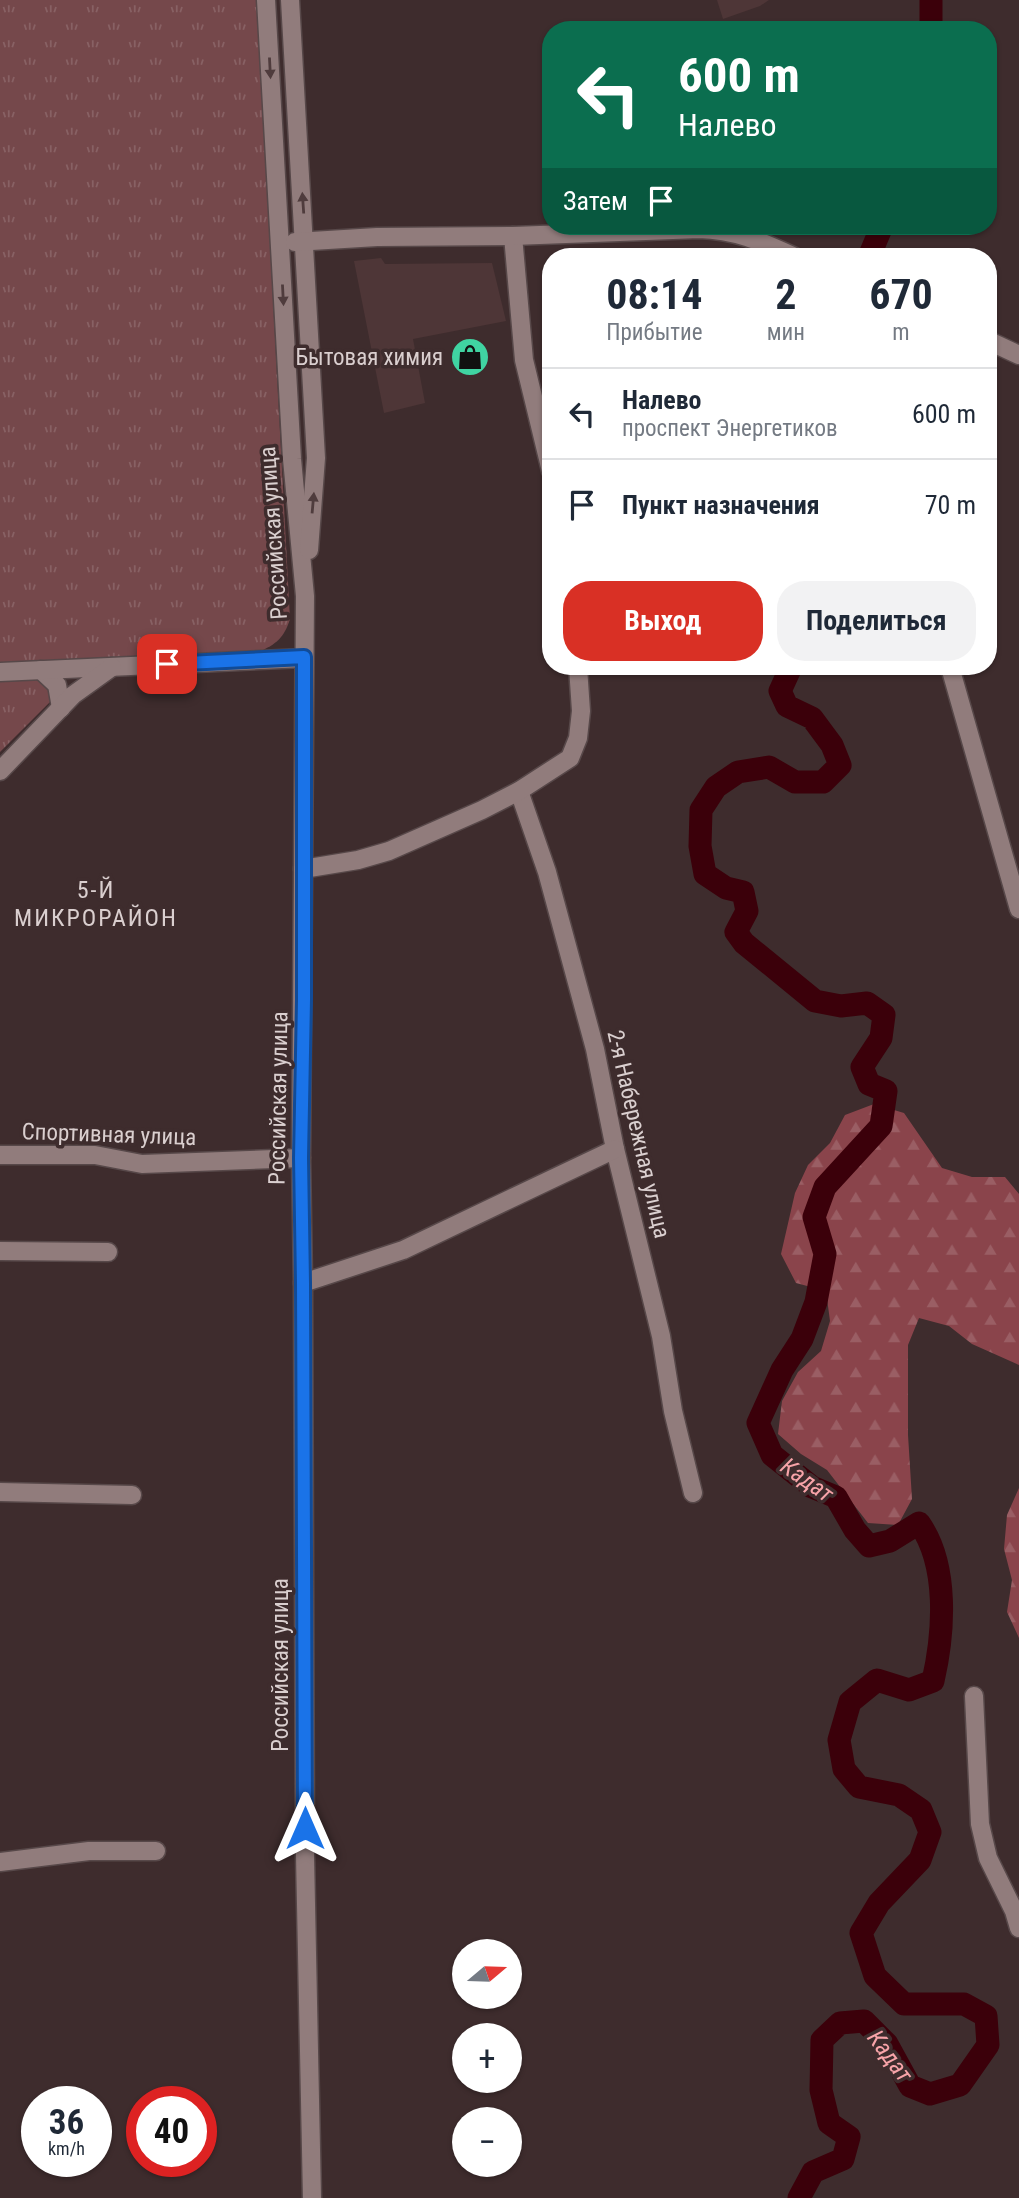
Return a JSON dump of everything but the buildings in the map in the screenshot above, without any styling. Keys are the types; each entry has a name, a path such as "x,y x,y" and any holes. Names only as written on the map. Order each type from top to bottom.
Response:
{"street":[{"name":"Российская улица","path":"266,0 292,459 305,596 301,1158 305,1855 312,2198"},
{"path":"290,0 316,458 305,596"},
{"path":"281,243 377,237 548,235"},
{"path":"746,235 775,248"},
{"path":"513,236 524,360 542,434"},
{"path":"997,345 1019,355"},
{"path":"0,672 304,657"},
{"path":"0,771 73,695 112,667"},
{"path":"41,670 57,685 61,708"},
{"path":"303,869 358,860 389,851 482,810 570,758 578,737 578,675"},
{"path":"952,675 1019,909"},
{"name":"2-я Набережная улица","path":"519,790 547,872 595,1048 615,1149 661,1336 673,1411 694,1493"},
{"path":"303,1283 403,1250 615,1149"},
{"name":"Спортивная улица","path":"0,1155 95,1155 142,1164 301,1158"},
{"path":"0,1251 108,1252"},
{"path":"0,1492 132,1495"},
{"path":"974,1696 980,1824 988,1858 1014,1911 1019,1928"},
{"path":"0,1862 89,1851 156,1851"}],"shaded area":[{"path":"717,0 769,0 760,6 723,19"},
{"path":"381,258 385,264 492,263 506,321 413,339 425,403 384,413 354,261"}],"green space":[{"path":"0,0 257,0 290,619 279,640 259,652 0,666"},
{"path":"0,676 39,676 49,688 52,700 0,752"},
{"path":"874,1104 904,1113 942,1168 972,1177 1005,1177 1019,1194 1019,1365 972,1344 949,1326 919,1318 908,1345 908,1435 912,1499 898,1525 868,1523 827,1470 801,1454 778,1434 782,1401 798,1372 821,1351 830,1321 826,1291 796,1283 781,1254 795,1193 808,1165 830,1143 845,1115"},
{"path":"1019,1488 1019,1638 1007,1612 1012,1580 1004,1549 1007,1515"}],"waterway":[{"name":"Кадат","path":"931,0 931,21"},
{"name":"Кадат","path":"873,248 878,235"},
{"name":"Кадат","path":"787,675 780,691 787,706 812,718 832,745 840,765 823,782 795,782 769,767 738,772 716,787 701,810 700,846 705,874 726,888 743,892 747,911 736,932 744,943 815,1001 841,1006 867,1003 884,1015 881,1038 862,1067 869,1084 886,1091 881,1126 825,1187 814,1217 825,1254 816,1302 802,1339 782,1370 758,1423 772,1455 812,1487 836,1497 855,1530 869,1546 890,1541 919,1523 929,1540 940,1579 941,1600 940,1642 933,1681 909,1690 877,1680 850,1702 839,1740 844,1769 859,1787 899,1795 921,1810 930,1832 920,1860 879,1903 861,1933 875,1976 904,2004 964,2004 986,2016 988,2045 960,2085 930,2094 910,2086 887,2044 864,2021 840,2023 822,2040 821,2090 829,2123 849,2137 843,2159 813,2172 799,2198"}],"place":[{"name":"Бытовая химия","path":"470,357"}],"district":[{"name":"5-Й МИКРОРАЙОН","path":"96,904"}],"route":[{"path":"167,664 304,657 301,1158 305,1828"}]}
